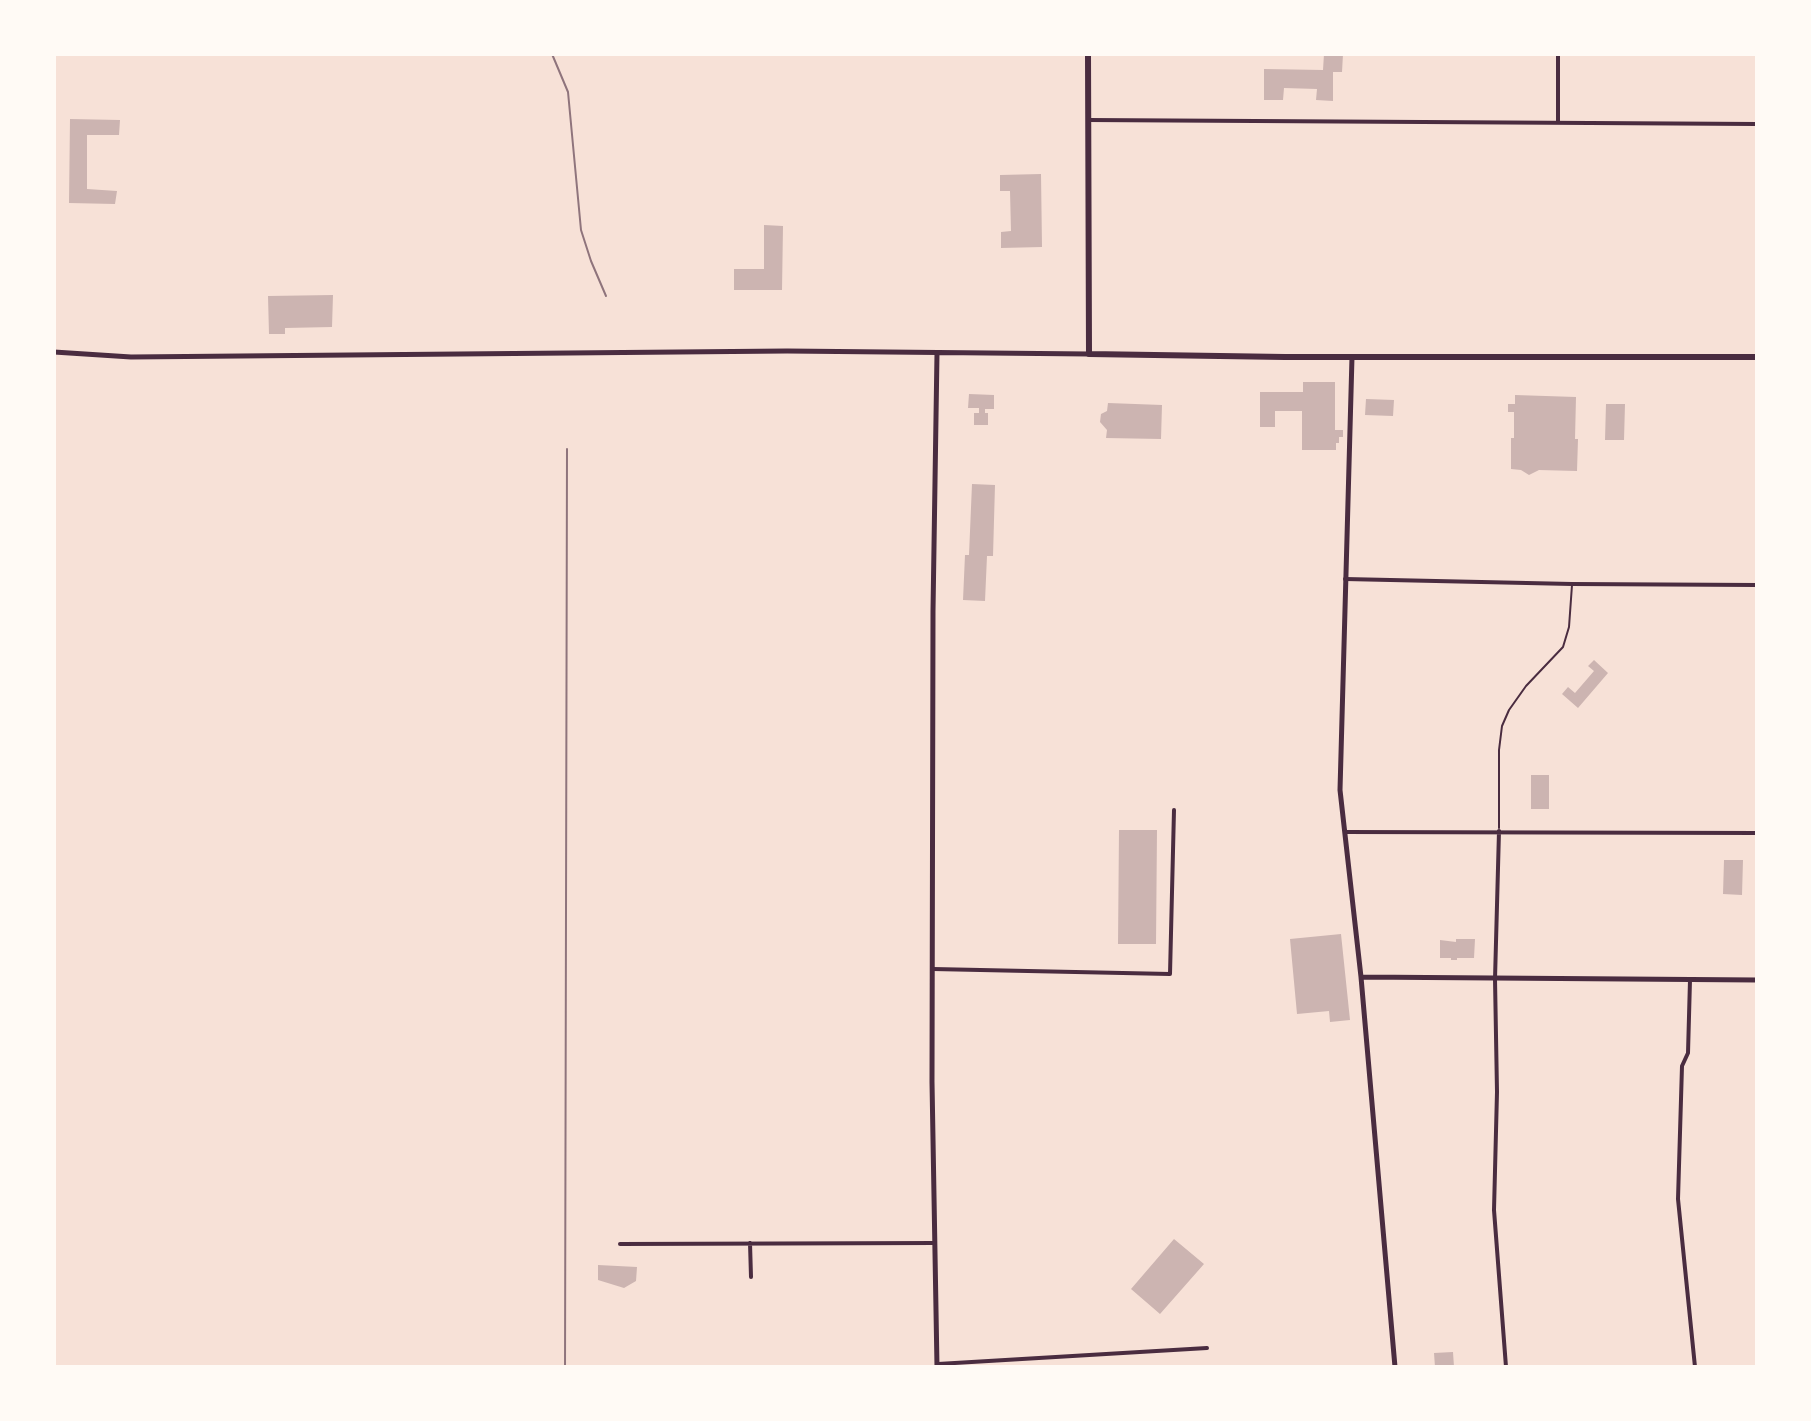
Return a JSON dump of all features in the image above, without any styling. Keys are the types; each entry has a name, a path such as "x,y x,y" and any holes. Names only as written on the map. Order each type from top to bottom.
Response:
{"main road":[{"path":"1088,54 1089,354 1757,357"}],"street":[{"path":"1558,54 1558,123"},
{"path":"1088,120 1757,124"},
{"path":"54,352 131,357 787,351 1089,354"},
{"path":"937,353 932,968 937,1365 1207,1348"},
{"path":"1352,357 1340,774 1395,1367"},
{"path":"1345,579 1757,585"},
{"path":"932,968 1170,974 1174,810"},
{"path":"1499,831 1494,1210 1506,1367"},
{"path":"1345,832 1757,833"},
{"path":"1361,977 1757,980"},
{"path":"1690,980 1688,1053 1682,1066 1678,1199 1695,1367"},
{"path":"750,1243 751,1277"},
{"path":"620,1244 935,1243"}],"lane":[{"path":"1499,831 1502,726 1526,686 1563,647 1569,627 1572,584"}],"building":[{"path":"1324,54 1343,54 1342,72 1333,72 1333,101 1316,100 1317,89 1284,88 1283,100 1264,100 1264,69 1323,70"},
{"path":"70,119 120,120 119,135 87,135 87,189 117,191 115,204 69,203"},
{"path":"1041,174 1042,247 1001,248 1001,232 1011,231 1010,191 1000,191 1000,175"},
{"path":"764,225 783,226 782,290 734,290 734,269 764,269"},
{"path":"333,295 332,327 285,328 285,334 269,334 268,296"},
{"path":"1303,382 1335,382 1335,430 1343,430 1336,450 1302,450 1302,411 1275,411 1275,427 1260,427 1260,392 1303,392"},
{"path":"969,394 994,395 994,409 985,409 988,425 974,425 974,413 979,413 979,408 968,408"},
{"path":"1515,395 1576,397 1577,471 1539,470 1529,475 1511,469 1514,412 1508,412 1508,404 1515,404"},
{"path":"1366,399 1394,400 1393,416 1365,415"},
{"path":"1108,403 1162,405 1161,439 1106,438 1107,430 1100,422"},
{"path":"1606,404 1625,404 1624,440 1605,440"},
{"path":"972,484 995,485 993,556 987,556 985,601 963,600 965,555 969,555"},
{"path":"1594,660 1608,673 1578,708 1562,694 1568,687 1575,693 1594,671 1588,666"},
{"path":"1531,775 1549,775 1549,809 1531,809"},
{"path":"1119,830 1157,830 1156,944 1118,944"},
{"path":"1724,860 1743,860 1742,895 1723,894"},
{"path":"1341,934 1350,1020 1330,1022 1329,1011 1297,1014 1290,939"},
{"path":"1456,939 1475,939 1474,958 1440,958 1440,940 1456,942"},
{"path":"1174,1239 1204,1264 1160,1314 1131,1289"},
{"path":"598,1265 637,1267 636,1281 624,1288 598,1280"},
{"path":"1453,1352 1454,1367 1435,1367 1434,1353"}],"railway":[{"path":"552,54 568,92 581,230 606,296"},
{"path":"565,1367 567,449"}]}
